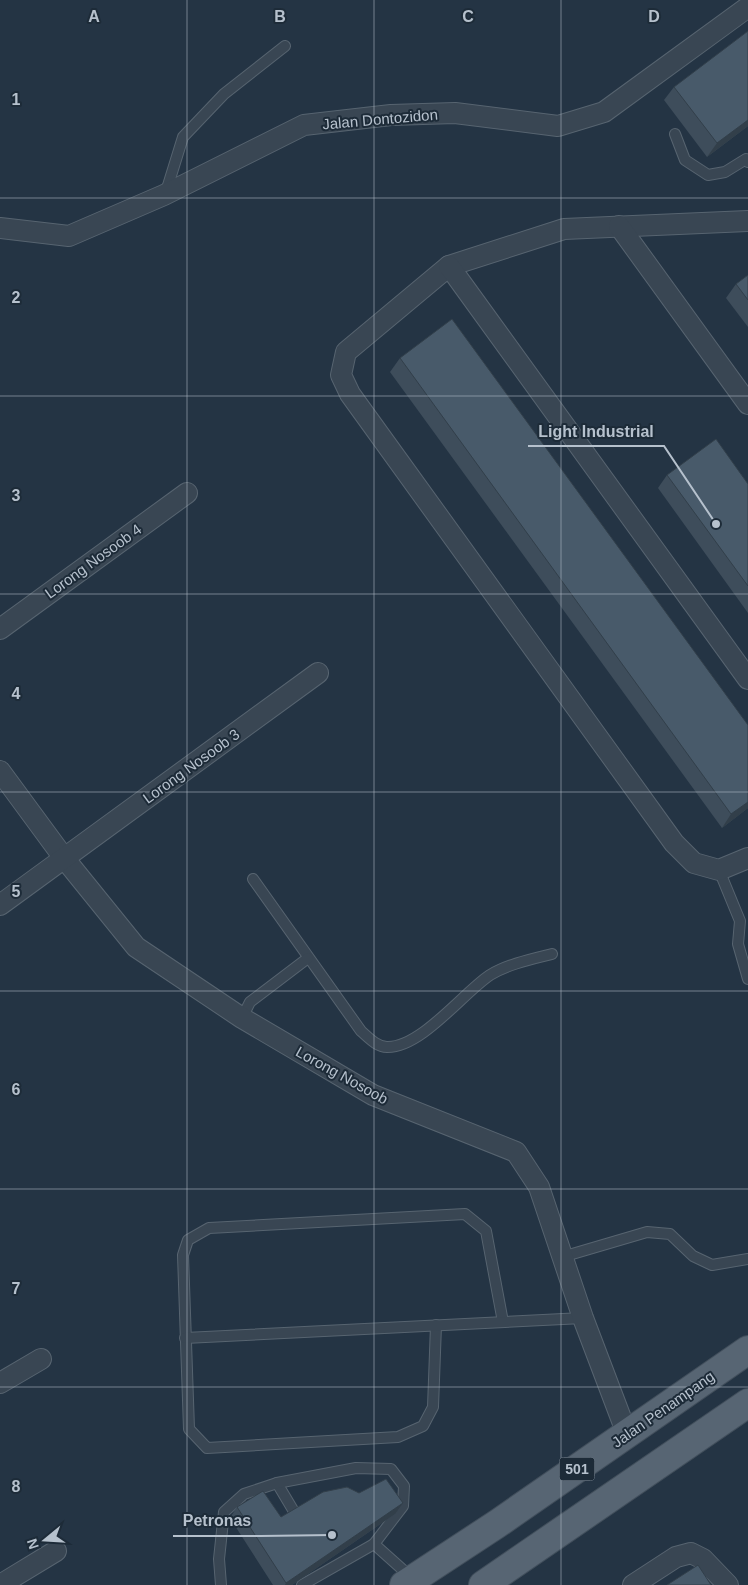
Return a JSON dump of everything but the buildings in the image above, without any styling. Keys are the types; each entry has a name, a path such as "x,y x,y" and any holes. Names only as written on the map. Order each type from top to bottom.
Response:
{"main road":[{"name":"Jalan Penampang","path":"408,1582 748,1350"},
{"path":"483,1585 748,1403"}],"street":[{"name":"Jalan Dontozidon","path":"0,228 69,236 164,196 304,126 391,116 455,113 558,126 604,112 748,7"},
{"path":"748,220 564,229 449,266 346,352 341,375 350,394 674,843 694,863 719,870 748,858"},
{"path":"619,226 748,404"},
{"path":"449,266 748,679"},
{"name":"Lorong Nosoob 4","path":"0,629 186,493"},
{"name":"Lorong Nosoob 3","path":"0,905 318,673"},
{"name":"Lorong Nosoob","path":"0,771 64,858 136,947 242,1018 373,1095 516,1152 539,1188 583,1318 627,1434"},
{"path":"0,1383 41,1359"},
{"path":"0,1584 56,1550"},
{"path":"633,1585 676,1557 691,1553 703,1559 728,1585"}],"lane":[{"path":"164,196 183,137 224,94 285,46"},
{"path":"675,134 685,160 708,175 725,172 746,159 748,162"},
{"path":"719,870 744,920 738,944 748,979"},
{"path":"253,879 362,1031 375,1043 388,1047 408,1041 434,1024 450,1012 466,994 491,974 525,961 552,954"},
{"path":"242,1018 250,1002 308,958"},
{"path":"436,1325 433,1406 423,1426 398,1438 207,1448 189,1429 183,1254 188,1240 209,1228 465,1214 486,1231 503,1322"},
{"path":"562,1257 647,1232 670,1234 693,1256 712,1265 748,1259"},
{"path":"185,1338 583,1318"},
{"path":"221,1585 219,1559 224,1512 244,1494 277,1483 356,1468 391,1469 404,1486 403,1506 374,1544 329,1566 302,1585"},
{"path":"277,1483 296,1515"},
{"path":"374,1544 408,1582"}],"place":[{"name":"Light Industrial","path":"716,524"},
{"name":"Petronas","path":"332,1535"}]}
